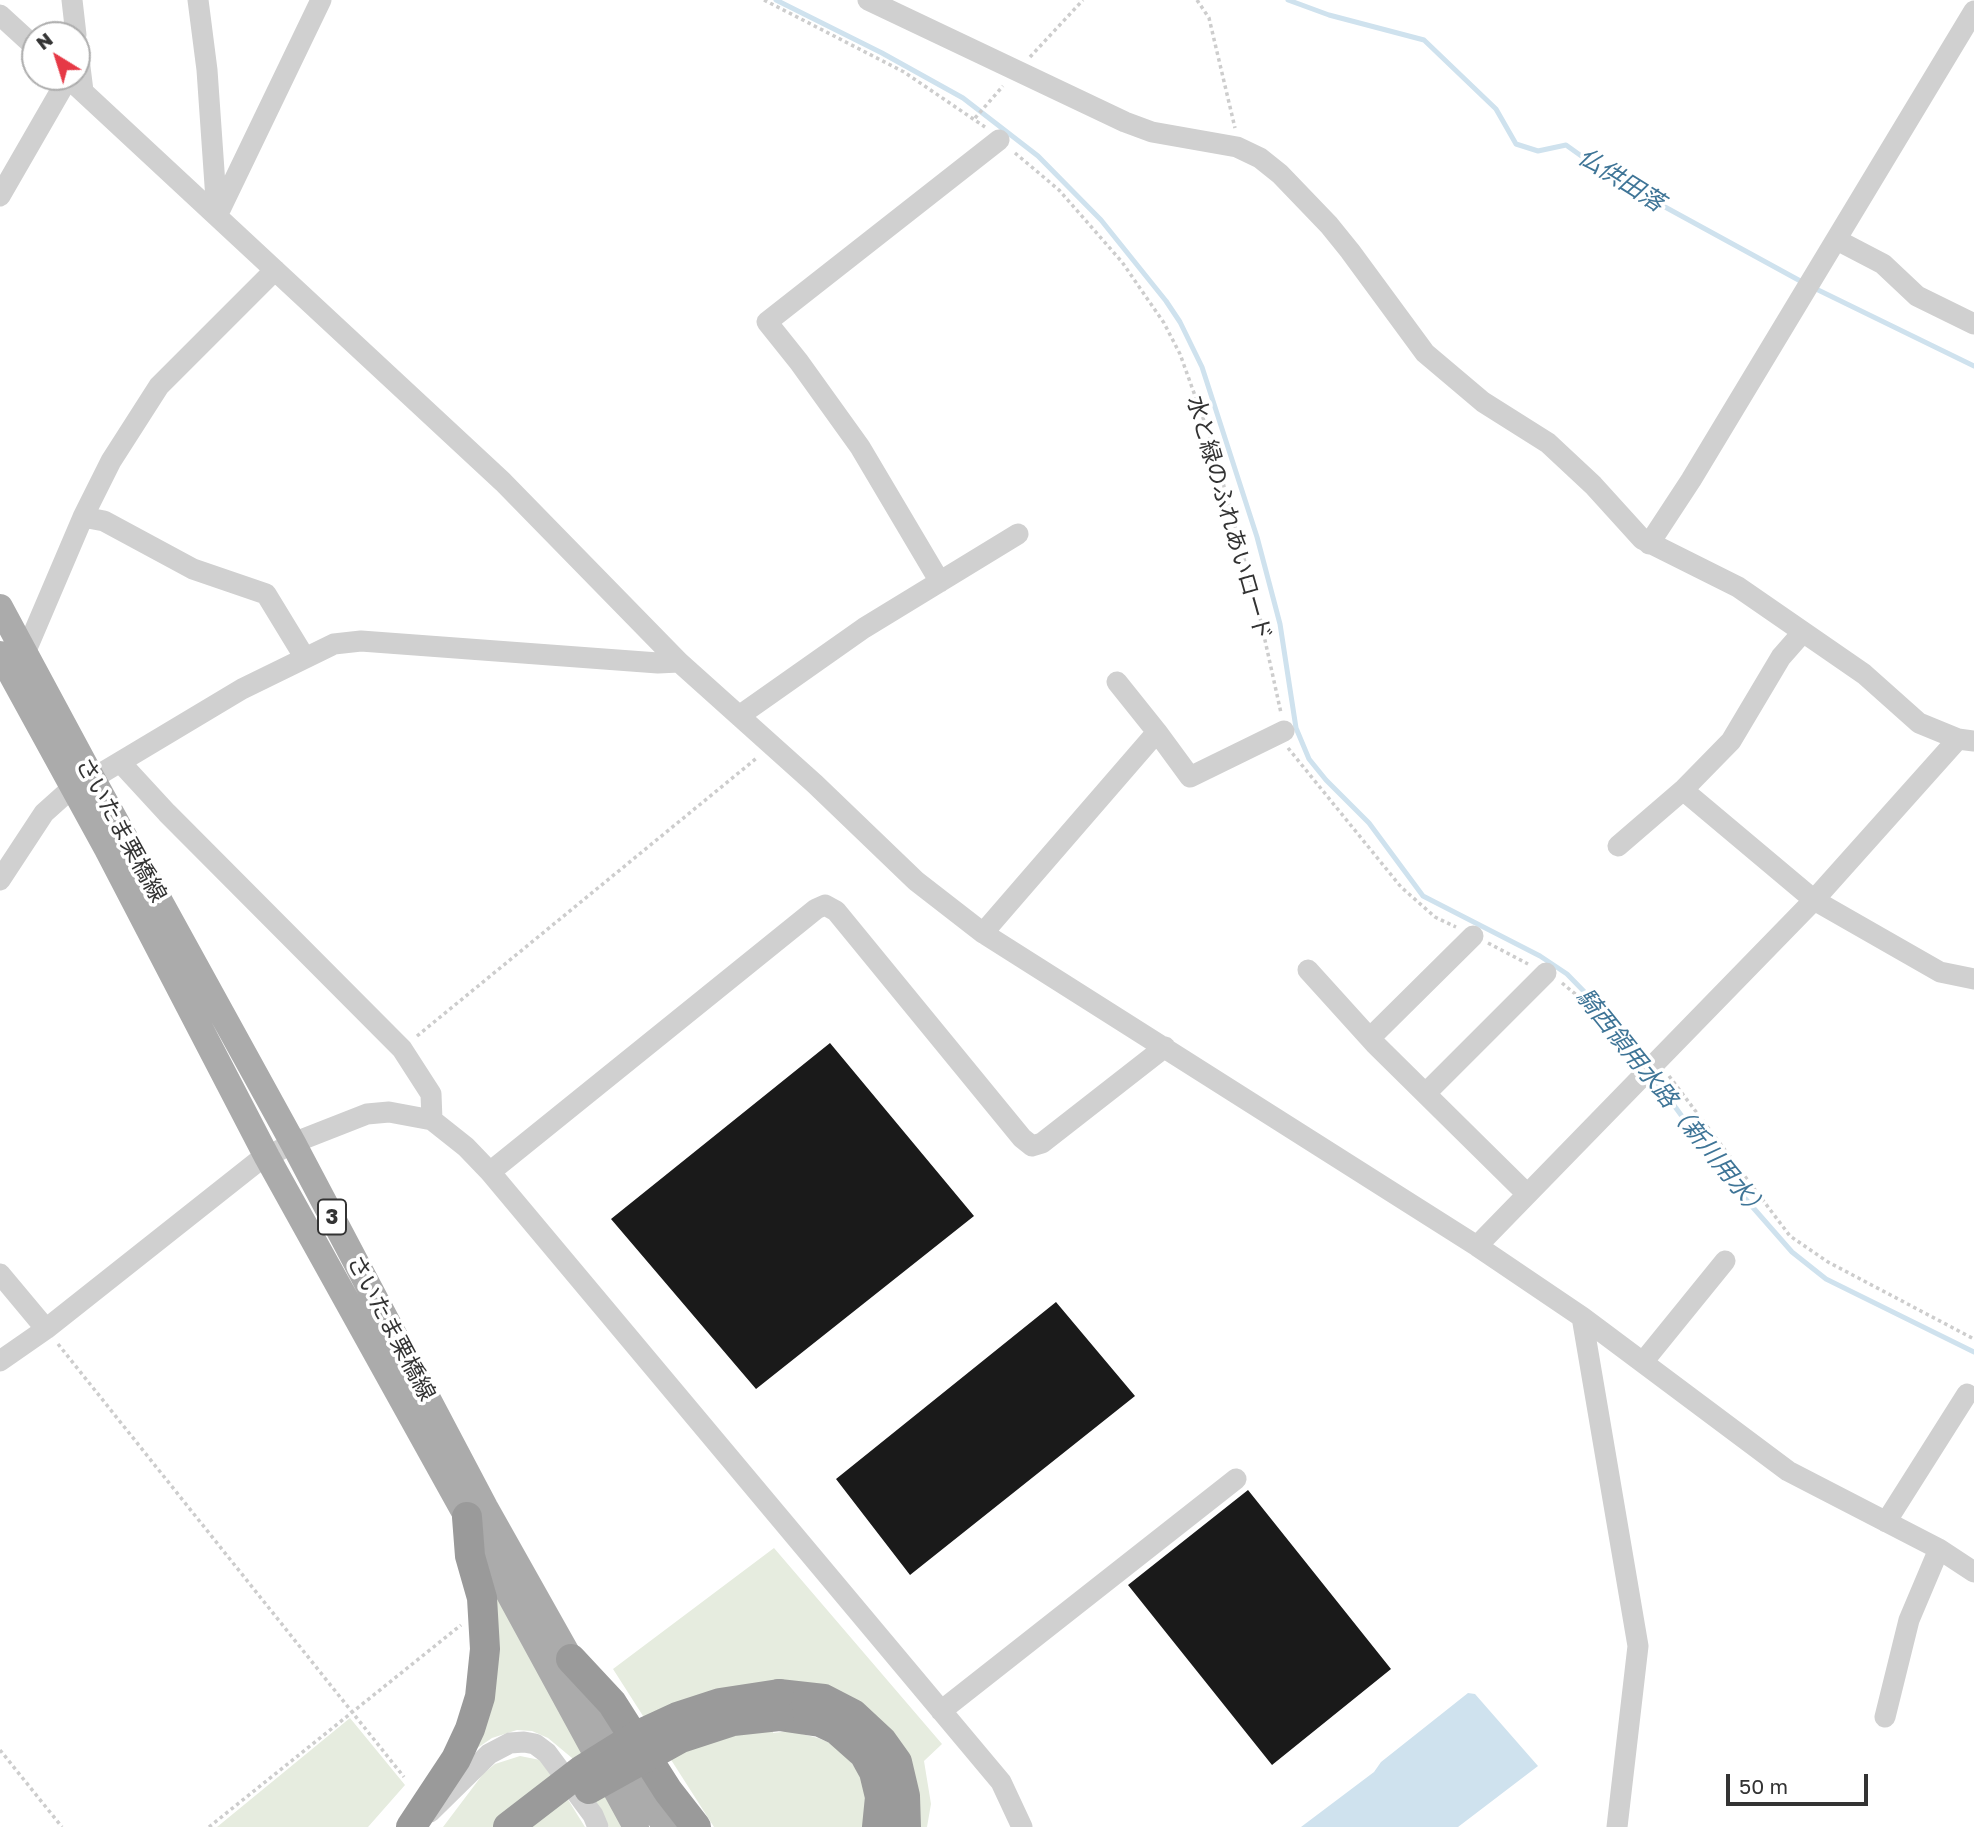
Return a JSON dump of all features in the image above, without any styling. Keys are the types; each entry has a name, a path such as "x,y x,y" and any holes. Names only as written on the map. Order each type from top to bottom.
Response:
{"highway":[{"path":"412,1827 456,1759 470,1729 480,1697 485,1649 482,1598 470,1556 467,1517"},
{"path":"571,1659 612,1703 668,1791 696,1827"},
{"path":"508,1827 582,1770 638,1735 677,1717 720,1703 779,1705 824,1699 853,1714 882,1741 897,1762 905,1796 906,1827"},
{"path":"540,1827 597,1783 681,1738 779,1705 837,1730 864,1754 874,1772 880,1797 877,1827"}],"main road":[{"name":"さいたま栗橋線","path":"0,607 13,654 82,783 267,1157 636,1827"},
{"name":"さいたま栗橋線","path":"82,783 293,1143 485,1507 665,1827"}],"street":[{"path":"72,0 74,21"},
{"path":"198,0 207,69 217,216"},
{"path":"217,216 321,0"},
{"path":"869,0 1137,127 1237,147 1272,167 1329,225 1424,353 1496,411 1548,443 1593,485 1649,544 1738,587 1864,674 1919,723 1966,740 1477,1246"},
{"path":"1649,544 1691,480 1974,11"},
{"path":"0,15 21,34"},
{"path":"0,196 67,91"},
{"path":"83,91 503,482 679,662 773,745 916,881 983,933 1477,1246 1582,1317 1788,1471 1972,1567"},
{"path":"940,582 860,447 767,322 999,140"},
{"path":"1837,240 1883,264 1917,296 1974,324"},
{"path":"13,654 111,461 159,386 275,270"},
{"path":"83,517 104,521 193,569 266,594 305,658"},
{"path":"740,716 864,628 1018,534"},
{"path":"1618,846 1683,790 1731,741 1781,657 1803,632"},
{"path":"0,880 44,813 82,783 242,689 334,644 361,641 658,663 679,662"},
{"path":"1117,682 1190,778 1284,731"},
{"path":"983,933 1157,733"},
{"path":"120,762 167,813 402,1049 431,1094 432,1120"},
{"path":"1683,790 1814,900 1940,972 1974,979"},
{"path":"490,1172 825,905 836,911 1031,1146 1042,1143 1165,1047"},
{"path":"1370,1038 1473,936"},
{"path":"1308,970 1370,1038 1527,1194"},
{"path":"1426,1093 1546,973"},
{"path":"0,1361 46,1329 257,1162 293,1143 367,1114 389,1112 432,1120 466,1147 490,1172 1001,1782 1022,1827"},
{"path":"1643,1363 1726,1261"},
{"path":"0,1274 46,1329"},
{"path":"1582,1317 1638,1646 1617,1827"},
{"path":"1886,1522 1967,1394"},
{"path":"941,1711 1236,1479"},
{"path":"1885,1717 1909,1620 1938,1549"},
{"path":"412,1827 454,1791 489,1754 510,1743 524,1742 535,1744 547,1753 593,1815 598,1827"}],"path":[{"name":"水と緑のふれあいロード","path":"764,0 904,72 976,116 999,140 1059,190 1122,262 1164,323 1180,354 1212,443 1259,613 1288,749 1401,887 1434,917 1556,978 1580,998 1642,1077"},
{"path":"976,116 1083,0"},
{"path":"1197,0 1209,18 1237,147"},
{"path":"402,1049 773,745"},
{"path":"1657,1061 1790,1236 1828,1262 1974,1339"},
{"path":"46,1329 404,1777"},
{"path":"209,1827 467,1620"},
{"path":"0,1751 62,1827"}],"shaded area":[{"path":"774,1548 942,1744 924,1761 931,1804 927,1827 915,1827 917,1802 770,1685 773,1733 790,1731 818,1738 835,1745 846,1755 865,1782 867,1827 714,1827 613,1669"},
{"path":"494,1591 624,1827 609,1827 572,1758 548,1738 532,1731 517,1730 492,1738 473,1751"},
{"path":"350,1718 405,1785 368,1827 217,1827"},
{"path":"520,1756 540,1760 549,1769 585,1827 443,1827 483,1774 495,1764"}],"water":[{"path":"1468,1693 1475,1694 1538,1766 1458,1827 1301,1827 1374,1772 1381,1762"}],"building":[{"path":"830,1043 974,1216 756,1389 611,1219"},
{"path":"1056,1302 1135,1396 910,1575 836,1479"},
{"path":"1248,1490 1391,1669 1272,1765 1128,1585"}],"waterway":[{"name":"騎西領用水路（新川用水）","path":"776,0 882,53 963,98 1038,156 1101,220 1166,301 1180,322 1202,367 1257,537 1280,624 1296,728 1309,759 1369,823 1423,896 1540,956 1567,974 1606,1014 1645,1066"},
{"name":"仏供田落","path":"1288,0 1329,15 1424,40 1496,109 1516,144 1538,151 1566,145 1612,178 1804,283"},
{"name":"仏供田落","path":"1812,287 1974,366"},
{"name":"騎西領用水路（新川用水）","path":"1651,1074 1728,1179 1792,1252 1826,1279 1974,1352"}]}
